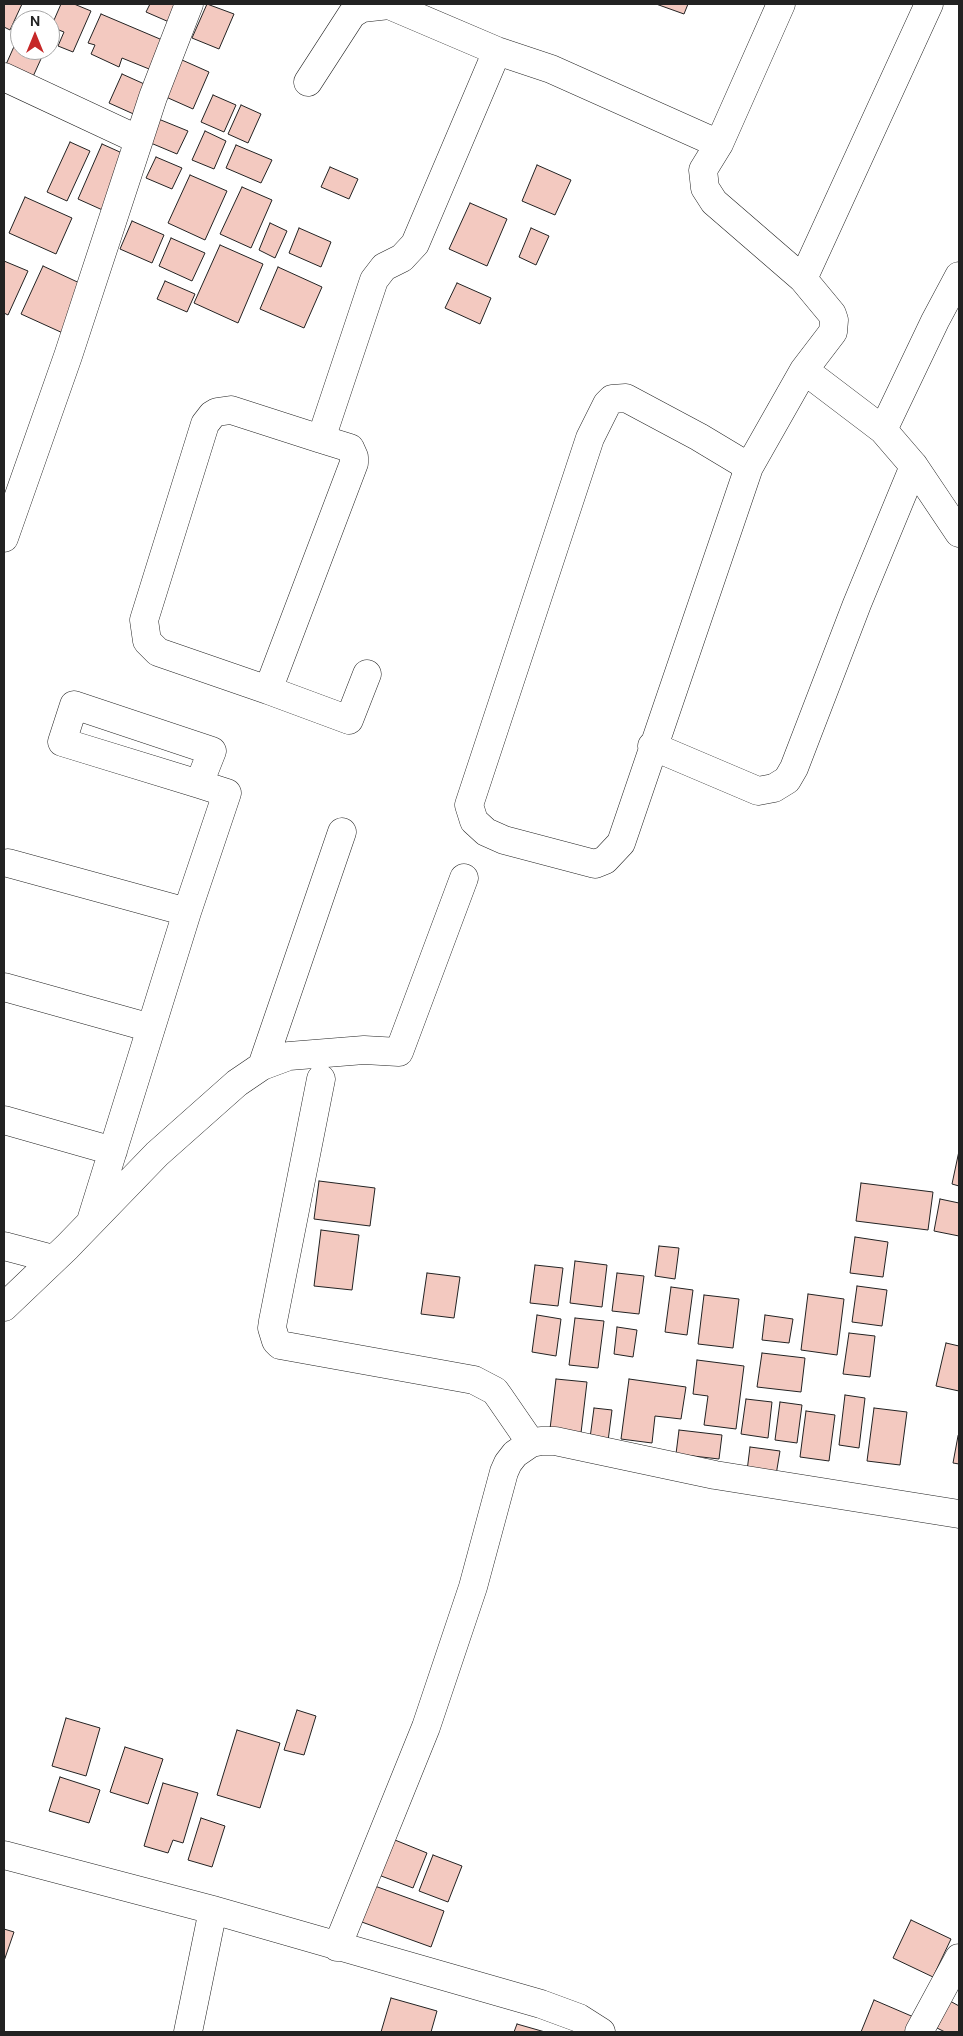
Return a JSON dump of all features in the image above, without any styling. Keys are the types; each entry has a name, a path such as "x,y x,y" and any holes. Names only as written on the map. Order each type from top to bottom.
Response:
{"street":[{"path":"4,538 68,356 164,66 189,4"},
{"path":"749,466 700,436 626,398 615,398 608,404 590,438 470,805 472,817 486,832 504,840 590,863 600,863 612,855 621,843 652,746 705,600 749,466 804,370 834,330 834,320 829,309 803,279 714,202 705,188 703,170 719,144 781,4"},
{"path":"803,279 929,4"},
{"path":"308,82 352,14 358,9 383,5 396,7 497,51 551,69 719,144"},
{"path":"321,439 374,280 384,267 402,258 415,244 497,51"},
{"path":"4,77 139,140"},
{"path":"884,430 959,276"},
{"path":"804,370 884,430 914,466 959,533"},
{"path":"268,690 354,463 354,457 350,448 231,410 218,412 207,419 144,620 147,641 158,652 348,720 367,674"},
{"path":"652,746 758,791 774,788 787,780 794,768 857,604 914,466"},
{"path":"91,1221 187,912 227,792 199,784 62,742 74,705 212,751 199,784"},
{"path":"262,1066 342,832"},
{"path":"8,863 187,912"},
{"path":"4,1307 157,1154 237,1083 262,1066 289,1056 364,1050 399,1052 464,878"},
{"path":"4,987 151,1028"},
{"path":"321,1079 273,1321 272,1328 276,1341 280,1345 474,1380 495,1392 532,1443"},
{"path":"4,1120 113,1151"},
{"path":"4,1246 53,1259"},
{"path":"337,1947 426,1727 473,1587 504,1472 508,1463 516,1454 532,1443 555,1441 715,1475 959,1514"},
{"path":"4,1855 213,1910 541,2004 579,2018 601,2032"},
{"path":"188,2032 213,1910"},
{"path":"919,2032 959,1958"}],"building":[{"path":"4,4 22,4 19,10 10,10 10,30 4,27"},
{"path":"61,4 74,4 91,11 73,52 60,47 64,32 60,30 60,10 58,10"},
{"path":"150,4 186,4 176,25 146,12"},
{"path":"207,4 234,14 219,49 192,38"},
{"path":"656,4 688,4 684,14"},
{"path":"101,14 167,42 154,71 122,58 119,67 91,54 95,45 88,43"},
{"path":"10,56 10,60 40,60 31,81 4,69"},
{"path":"173,56 209,72 193,109 157,93"},
{"path":"122,74 151,87 138,116 109,103"},
{"path":"213,95 236,105 224,132 201,122"},
{"path":"241,105 261,114 248,143 228,134"},
{"path":"156,118 188,131 177,154 146,141"},
{"path":"205,131 226,141 214,169 192,160"},
{"path":"70,142 90,151 67,201 47,192"},
{"path":"102,144 131,157 107,212 78,199"},
{"path":"236,145 272,160 261,183 226,168"},
{"path":"156,157 182,168 172,189 146,178"},
{"path":"537,165 571,180 555,215 522,201"},
{"path":"330,167 358,179 349,199 321,187"},
{"path":"190,175 227,191 205,240 168,223"},
{"path":"242,187 272,200 251,248 220,234"},
{"path":"25,197 72,218 56,254 9,233"},
{"path":"470,203 507,219 487,266 449,249"},
{"path":"132,221 164,235 152,263 120,249"},
{"path":"270,223 287,231 275,258 259,250"},
{"path":"299,228 331,242 321,267 289,253"},
{"path":"531,228 549,236 536,265 519,257"},
{"path":"171,238 205,253 192,281 159,266"},
{"path":"220,245 263,264 238,323 194,303"},
{"path":"4,261 28,271 8,315 4,313"},
{"path":"43,266 86,286 65,334 21,314"},
{"path":"278,267 322,287 304,328 260,309"},
{"path":"165,281 195,294 187,312 157,299"},
{"path":"457,283 491,298 480,324 445,308"},
{"path":"959,1151 959,1186 952,1184"},
{"path":"319,1181 375,1188 370,1226 314,1219"},
{"path":"861,1183 933,1192 928,1230 856,1221"},
{"path":"940,1199 959,1203 959,1236 934,1231"},
{"path":"321,1230 359,1235 352,1290 314,1286"},
{"path":"855,1237 888,1242 883,1277 850,1273"},
{"path":"659,1246 679,1248 675,1279 655,1276"},
{"path":"575,1261 607,1265 602,1307 570,1303"},
{"path":"535,1265 563,1268 558,1306 530,1303"},
{"path":"427,1273 460,1277 454,1318 421,1314"},
{"path":"617,1273 644,1276 639,1314 612,1311"},
{"path":"857,1286 887,1290 882,1326 852,1322"},
{"path":"671,1287 693,1290 687,1335 665,1332"},
{"path":"808,1294 844,1299 837,1355 801,1350"},
{"path":"704,1295 739,1299 733,1348 698,1344"},
{"path":"537,1315 561,1319 556,1356 532,1352"},
{"path":"765,1315 793,1319 789,1343 762,1340"},
{"path":"575,1318 604,1321 598,1368 569,1365"},
{"path":"617,1327 637,1330 633,1357 614,1354"},
{"path":"849,1333 875,1336 870,1377 843,1374"},
{"path":"946,1343 959,1346 959,1391 936,1386"},
{"path":"762,1353 805,1358 801,1392 757,1387"},
{"path":"697,1360 744,1366 736,1429 704,1425 708,1396 693,1394"},
{"path":"556,1379 587,1382 581,1433 550,1429"},
{"path":"629,1379 686,1387 681,1419 655,1416 652,1443 621,1439"},
{"path":"845,1395 865,1398 859,1448 839,1445"},
{"path":"746,1399 772,1402 768,1438 741,1434"},
{"path":"780,1402 802,1405 797,1443 775,1440"},
{"path":"594,1408 612,1410 608,1441 590,1438"},
{"path":"874,1408 907,1412 900,1465 867,1461"},
{"path":"806,1411 835,1415 829,1461 800,1457"},
{"path":"679,1430 722,1435 719,1459 676,1454"},
{"path":"959,1437 959,1464 953,1463"},
{"path":"750,1447 780,1451 776,1475 747,1471"},
{"path":"297,1710 316,1716 304,1755 284,1750"},
{"path":"66,1718 100,1728 86,1776 52,1766"},
{"path":"237,1730 280,1743 260,1808 217,1795"},
{"path":"125,1747 163,1759 148,1804 110,1792"},
{"path":"60,1777 100,1790 89,1823 49,1811"},
{"path":"163,1783 198,1793 183,1843 173,1840 168,1853 144,1846"},
{"path":"201,1818 225,1826 212,1867 188,1860"},
{"path":"390,1838 427,1853 413,1888 376,1874"},
{"path":"433,1855 462,1866 448,1902 419,1891"},
{"path":"372,1885 444,1911 431,1947 359,1921"},
{"path":"911,1920 951,1939 933,1977 893,1958"},
{"path":"4,1929 14,1932 4,1961"},
{"path":"391,1998 437,2011 431,2032 381,2032"},
{"path":"874,2000 916,2018 910,2032 861,2032"},
{"path":"950,2001 959,2006 959,2032 945,2032 937,2028"},
{"path":"517,2024 545,2032 514,2032"}]}
